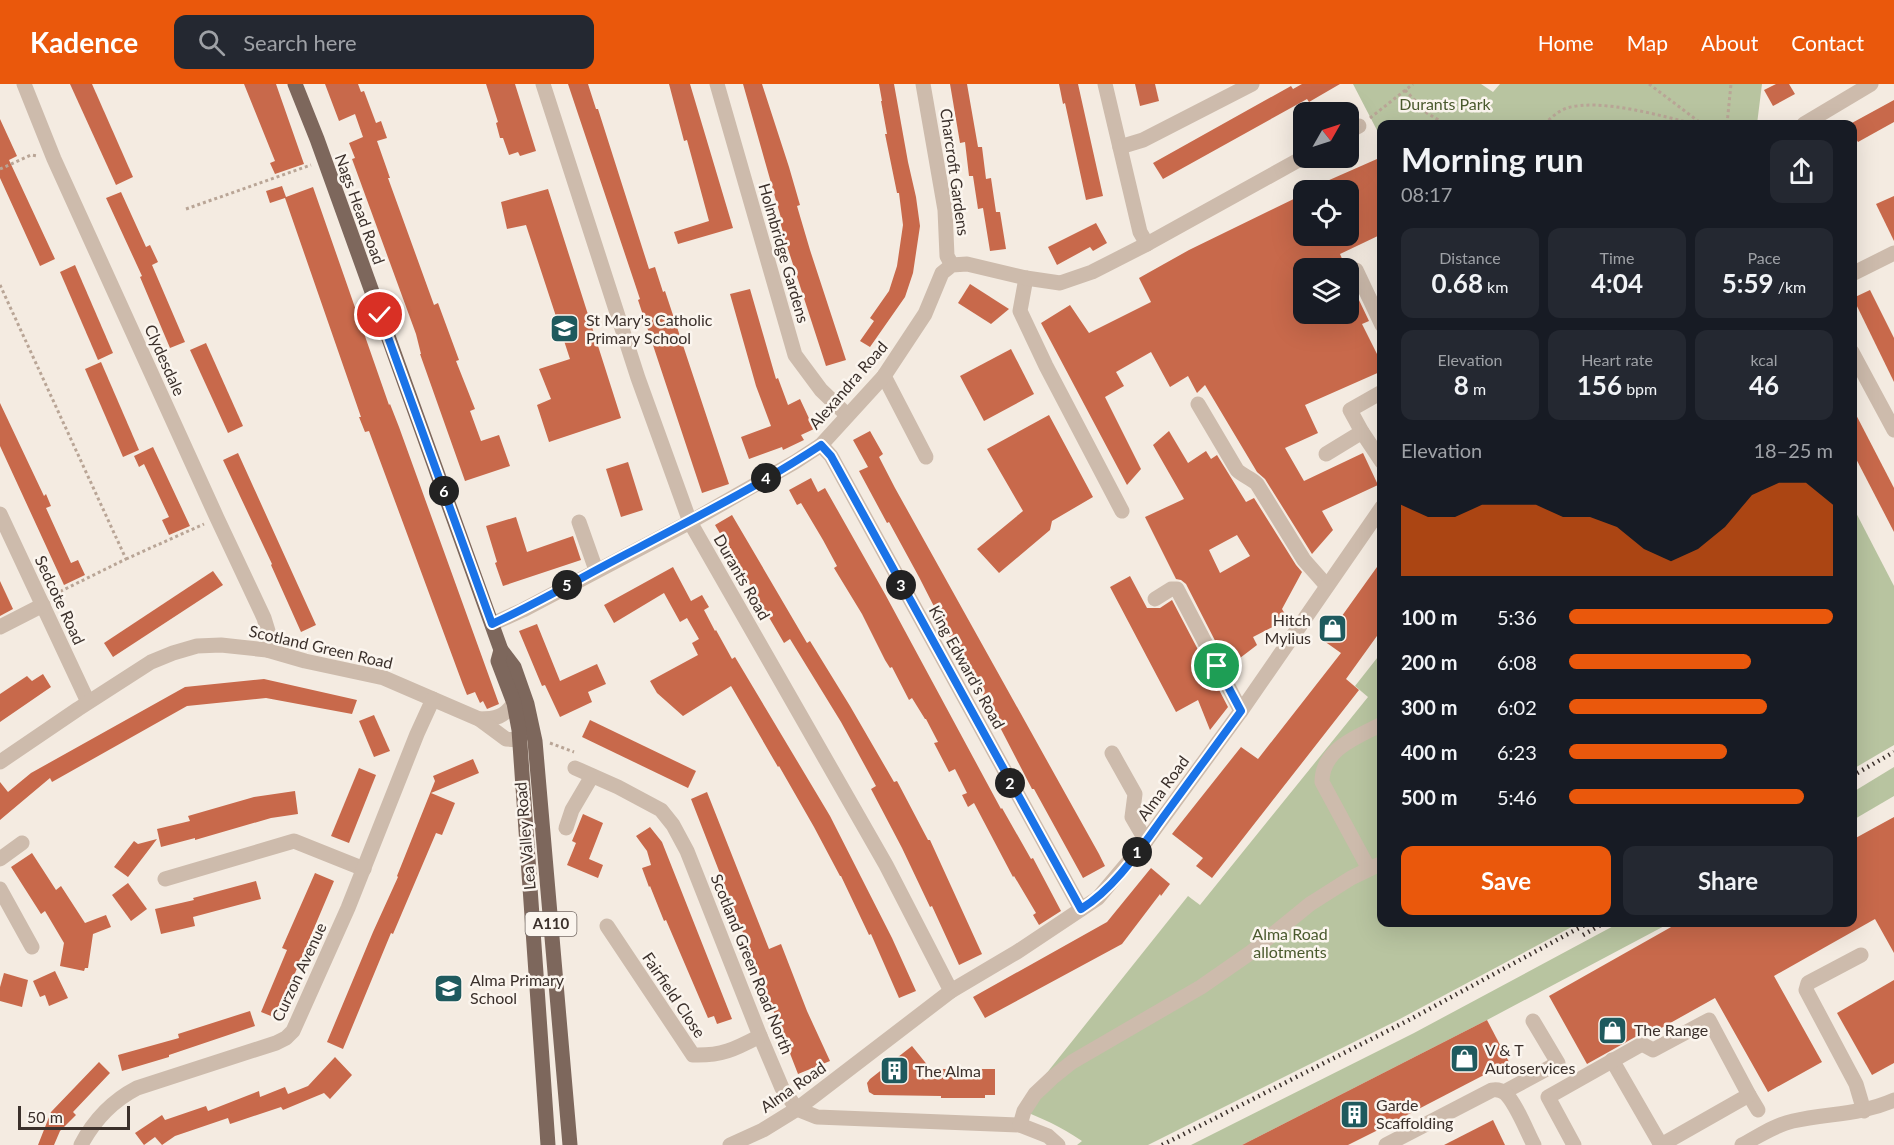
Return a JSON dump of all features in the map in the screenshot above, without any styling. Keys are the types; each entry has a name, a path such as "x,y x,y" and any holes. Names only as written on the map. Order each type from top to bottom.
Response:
{"main road":[{"name":"Nags Head Road","path":"296,84 501,651"},
{"name":"Lea Valley Road","path":"501,651 514,667 528,736 524,740 519,740 548,1145"},
{"name":"Lea Valley Road","path":"520,703 535,741 570,1145"}],"street":[{"name":"Clydesdale","path":"24,84 54,159 264,618 268,631 267,650"},
{"name":"Durants Road","path":"543,84 639,378 690,522 886,866 951,991"},
{"name":"Holmbridge Gardens","path":"717,84 795,355 821,390 847,415"},
{"name":"Charcroft Gardens","path":"923,84 945,210 947,256 952,265"},
{"path":"1105,84 1140,232 1147,244"},
{"path":"1120,147 1143,140 1252,84"},
{"path":"1811,120 1871,84"},
{"path":"952,265 967,264 1026,278 1060,283 1092,272 1147,244 1293,164"},
{"path":"1857,272 1894,253"},
{"name":"Alexandra Road","path":"492,624 690,522 821,445 884,376 925,314 942,273 952,265"},
{"path":"1359,276 1377,314"},
{"path":"1026,278 1020,310 1046,366 1122,511"},
{"path":"1857,361 1894,430"},
{"path":"884,376 926,457"},
{"path":"1377,395 1350,410 1377,454"},
{"path":"1198,404 1237,470 1257,484 1304,560 1327,586"},
{"path":"1326,454 1362,432"},
{"name":"King Edward's Road","path":"821,445 831,456 1081,909"},
{"name":"Sedcote Road","path":"0,514 88,702"},
{"name":"Alma Road","path":"730,1145 763,1130 797,1109 951,991 1017,952 1098,898 1146,841 1241,711 1377,514"},
{"path":"579,522 596,570"},
{"path":"1155,599 1171,589 1177,589 1241,711"},
{"path":"0,627 42,603"},
{"name":"Scotland Green Road","path":"0,762 152,662 197,646 221,645 267,650 305,662 384,678 479,719 506,738 519,740"},
{"name":"Curzon Avenue","path":"81,1145 95,1122 121,1096 137,1088 286,1038 297,1024 364,869 433,699"},
{"path":"479,719 493,719 520,703"},
{"path":"1020,1125 1024,1111 1035,1094 1072,1062 1200,987 1250,953 1310,904 1375,866 1322,782 1322,773 1325,764 1341,746 1377,727"},
{"path":"1112,753 1135,794 1132,817 1146,841"},
{"name":"Scotland Green Road North","path":"575,768 661,810 673,825 687,851 782,1088 797,1109"},
{"path":"566,828 572,810 592,776"},
{"path":"165,879 294,841 364,869"},
{"path":"0,859 22,843"},
{"path":"0,889 32,948"},
{"name":"Fairfield Close","path":"606,926 693,1055 729,1052 760,1036"},
{"path":"1861,955 1808,983 1806,990 1856,1084 1864,1111"},
{"path":"1574,1145 1548,1097 1642,1044 1653,1050 1709,1020 1758,1110"},
{"path":"1504,1092 1558,1063 1533,1021"},
{"path":"1612,1060 1661,1145 1749,1095"},
{"path":"1386,1145 1497,1089 1504,1092 1511,1100 1534,1145"},
{"path":"1742,1145 1788,1123 1864,1111 1894,1100"},
{"path":"797,1109 817,1117 1020,1125 1048,1136 1058,1145"}],"path":[{"path":"1359,125 1413,84"},
{"path":"1649,84 1697,120"},
{"path":"1727,120 1731,84"},
{"path":"1405,90 1438,120"},
{"path":"1548,120 1564,109 1591,105 1616,107 1676,120"},
{"path":"0,169 31,155 54,159"},
{"path":"186,209 324,160"},
{"path":"0,285 126,560"},
{"path":"42,603 126,560 217,518"},
{"path":"545,737 550,744 574,752"}],"green space":[{"name":"Durants Park","path":"1353,84 1481,84 1493,92 1500,84 1762,84 1758,120 1377,120 1377,130"},
{"path":"1857,515 1894,586 1894,745 1857,767"},
{"name":"Alma Road allotments","path":"1377,658 1377,927 1572,927 1398,1020 1148,1145 1077,1145 1082,1141 1051,1123 1018,1109 1188,896 1200,905 1368,697 1355,686"},
{"path":"1894,767 1894,796 1857,818 1857,790"},
{"path":"1612,927 1662,927 1487,1020 1242,1145 1191,1145 1414,1033"}],"building":[{"path":"70,84 92,84 133,177 116,185"},
{"path":"244,84 276,84 304,164 275,174 270,163 275,161"},
{"path":"325,84 358,84 361,92 364,91 376,123 381,121 387,138 377,141 390,178 388,178 434,305 438,303 459,360 456,361 475,409 470,411 481,441 499,435 510,466 465,481 420,354 416,334 352,159 355,158 349,143 363,137 355,114 339,121"},
{"path":"486,84 515,84 536,151 520,156 518,152 509,155 503,138 500,138 496,123 498,122"},
{"path":"568,84 588,84 649,269 655,267 663,292 665,291 729,484 702,493"},
{"path":"669,84 690,84 733,228 678,244 674,232 709,221"},
{"path":"743,84 762,84 800,205 797,206 810,250 846,360 826,366 787,246"},
{"path":"879,84 894,84 920,226 913,273 905,297 870,347 860,341 874,321 870,318 889,291 897,266 903,225 899,193 897,193 885,134 887,134"},
{"path":"950,84 967,84 978,147 982,147 986,179 991,178 996,212 1000,212 1006,249 990,251 983,208 978,209 973,176 969,176 965,142 960,143"},
{"path":"1059,84 1078,84 1103,196 1086,200"},
{"path":"1135,84 1155,84 1159,101 1140,106"},
{"path":"1302,84 1340,84 1309,102 1307,99 1302,102 1293,102 1293,107 1163,179 1153,163 1291,86 1293,89"},
{"path":"1776,84 1789,84 1795,94 1773,106 1764,90"},
{"path":"1894,100 1894,122 1858,142 1857,120"},
{"path":"0,119 17,156 9,160 55,259 40,266 0,178"},
{"path":"1377,159 1377,236 1359,245 1359,180 1329,180"},
{"path":"282,186 286,197 313,187 389,405 499,704 487,709 483,701 480,703 475,692 467,695 463,685 369,431 365,432 359,417 361,417 285,198 270,203 266,191"},
{"path":"548,189 621,418 549,442 537,405 551,399 539,369 570,359 526,225 507,229 501,202"},
{"path":"121,192 146,247 150,245 158,262 152,265 185,342 170,348 140,277 142,276 106,198"},
{"path":"1894,196 1894,241 1876,204"},
{"path":"1293,199 1293,246 1357,246 1340,254 1342,258 1293,258 1293,324 1359,324 1359,300 1369,321 1362,324 1377,354 1377,373 1305,405 1318,433 1285,448 1304,481 1363,453 1377,483 1377,485 1322,511 1333,530 1312,554 1265,479 1257,472 1205,385 1197,393 1188,376 1170,387 1151,352 1116,372 1124,386 1105,397 1141,469 1127,485 1041,323 1070,305 1089,333 1151,302 1139,278 1189,250"},
{"path":"1096,223 1107,243 1093,251 1090,247 1057,265 1048,247"},
{"path":"75,265 113,353 98,360 60,272"},
{"path":"970,284 1009,309 991,324 958,303"},
{"path":"750,289 776,379 778,378 788,405 800,399 814,429 801,435 804,440 783,450 782,447 749,459 741,437 771,426 756,386 730,294"},
{"path":"1870,290 1894,338 1894,382 1857,306 1857,296"},
{"path":"206,343 243,426 228,433 190,350"},
{"path":"1011,349 1034,394 984,421 960,376"},
{"path":"101,362 139,450 123,457 85,369"},
{"path":"0,403 44,496 46,494 51,506 46,508 71,563 78,560 85,575 64,585 0,446"},
{"path":"1049,415 1093,497 1052,521 1050,530 999,573 977,549 1023,511 987,449"},
{"path":"1857,417 1894,488 1894,532 1857,461"},
{"path":"870,431 883,454 879,457 895,488 1105,866 1083,878 859,471 868,467 853,440"},
{"path":"1169,431 1188,463 1206,451 1211,459 1217,455 1246,502 1254,498 1302,572 1282,609 1288,619 1253,637 1257,645 1240,658 1227,664 1186,584 1176,579 1145,517 1184,499 1153,445","holes":["1237,535 1250,556 1220,573 1209,550"]},
{"path":"153,447 190,526 169,535 162,520 169,517 144,464 139,467 134,456"},
{"path":"238,453 316,625 301,632 223,460"},
{"path":"628,462 643,510 621,517 606,469"},
{"path":"811,478 818,492 825,488 1001,809 1031,859 1033,858 1061,911 1039,925 1033,915 1036,913 1013,877 974,803 968,807 962,795 967,793 955,769 949,772 934,743 938,742 926,719 912,698 909,700 892,667 890,668 885,660 862,614 834,568 837,566 823,540 801,503 797,505 789,490"},
{"path":"732,515 807,643 810,641 894,782 897,781 930,840 982,954 959,965 932,906 930,907 871,789 876,786 841,722 790,639 784,643 715,525"},
{"path":"516,517 527,552 573,536 581,560 503,586 486,526"},
{"path":"673,567 691,601 702,595 709,607 704,610 715,631 732,659 735,657 830,816 892,938 916,991 899,998 871,934 869,935 841,876 731,686 683,716 657,693 650,681 698,655 692,643 699,639 687,618 680,622 664,593 614,623 604,605"},
{"path":"1377,567 1377,636 1346,679 1359,690 1212,878 1196,866 1203,858 1172,834 1241,747 1258,759 1341,653 1324,641"},
{"path":"213,571 223,585 113,657 104,643"},
{"path":"1130,576 1147,608 1160,608 1172,600 1228,707 1210,730 1198,700 1176,712 1110,587"},
{"path":"0,581 13,609 0,616"},
{"path":"537,624 560,681 597,664 606,684 588,692 592,702 560,717 545,685 542,686 519,631"},
{"path":"43,674 51,687 0,722 0,694 27,676 32,681"},
{"path":"264,679 357,700 352,714 266,698 187,706 52,782 50,778 0,820 0,782 8,792 31,773 185,687"},
{"path":"374,715 390,751 374,757 359,721"},
{"path":"590,720 696,771 688,788 582,737"},
{"path":"473,759 479,773 431,793 455,803 442,835 436,833 343,1049 327,1042 398,877 435,781 433,776"},
{"path":"359,768 376,775 349,843 331,836"},
{"path":"295,791 298,814 271,818 195,840 195,838 161,847 157,829 190,821 188,816 254,797"},
{"path":"707,792 769,949 781,944 807,1011 830,1061 798,1074 691,799"},
{"path":"583,814 603,823 589,859 603,865 598,878 567,865 576,843 572,841"},
{"name":"The Range","path":"1894,817 1894,953 1875,919 1774,976 1822,1062 1768,1092 1715,998 1647,1036 1642,1034 1637,1036 1587,1064 1549,996 1671,927 1857,927 1857,837"},
{"path":"650,827 662,842 732,1019 717,1024 714,1016 708,1018 666,920 664,921 649,887 642,868 651,865 647,851 636,836"},
{"path":"157,839 128,877 114,867 134,841 138,844"},
{"path":"32,853 56,890 61,886 85,923 106,915 111,927 93,934 88,968 84,971 60,966 64,943 45,911 41,914 11,867"},
{"path":"1151,868 1170,884 1122,944 985,1018 973,997 1107,922"},
{"path":"315,873 334,881 276,1018 261,1012 287,950 282,948"},
{"path":"256,881 261,899 193,917 195,926 161,934 155,909"},
{"path":"128,883 147,909 131,921 112,895"},
{"path":"55,971 68,998 49,1006 45,995 40,997 33,981"},
{"path":"4,973 28,980 22,1007 0,1001 0,987"},
{"path":"1894,980 1894,1063 1872,1075 1837,1013"},
{"path":"250,1011 255,1026 169,1055 169,1057 122,1071 118,1055 179,1038 178,1034"},
{"path":"1487,1020 1509,1062 1380,1129 1348,1145 1242,1145"},
{"path":"912,1046 933,1072 938,1069 995,1069 995,1095 985,1095 985,1098 941,1098 941,1096 874,1095 869,1092 867,1083 870,1079"},
{"path":"335,1057 352,1075 330,1099 324,1093 283,1110 281,1107 230,1124 228,1118 175,1136 162,1145 155,1137 144,1145 135,1133 162,1115 165,1120 206,1106 208,1111 259,1091 260,1097 285,1087 288,1094 308,1086"},
{"path":"99,1062 110,1073 73,1112 76,1115 60,1131 54,1145 38,1145 51,1112"},
{"path":"1493,1120 1505,1145 1444,1145"}],"railway":[{"path":"1857,773 1894,752"},
{"path":"1162,1145 1407,1021 1581,927"},
{"path":"1583,935 1597,927"}],"place":[{"name":"St Mary's Catholic Primary School","path":"565,329"},
{"name":"Hitch Mylius","path":"1332,629"},
{"name":"Alma Primary School","path":"449,989"},
{"name":"The Range","path":"1613,1030"},
{"name":"V & T Autoservices","path":"1464,1059"},
{"name":"The Alma","path":"894,1071"},
{"name":"Garde Scaffolding","path":"1355,1114"}],"route":[{"path":"380,315 492,624 690,522 821,445 831,456 1081,909 1098,898 1111,885 1241,711 1217,666"}]}
